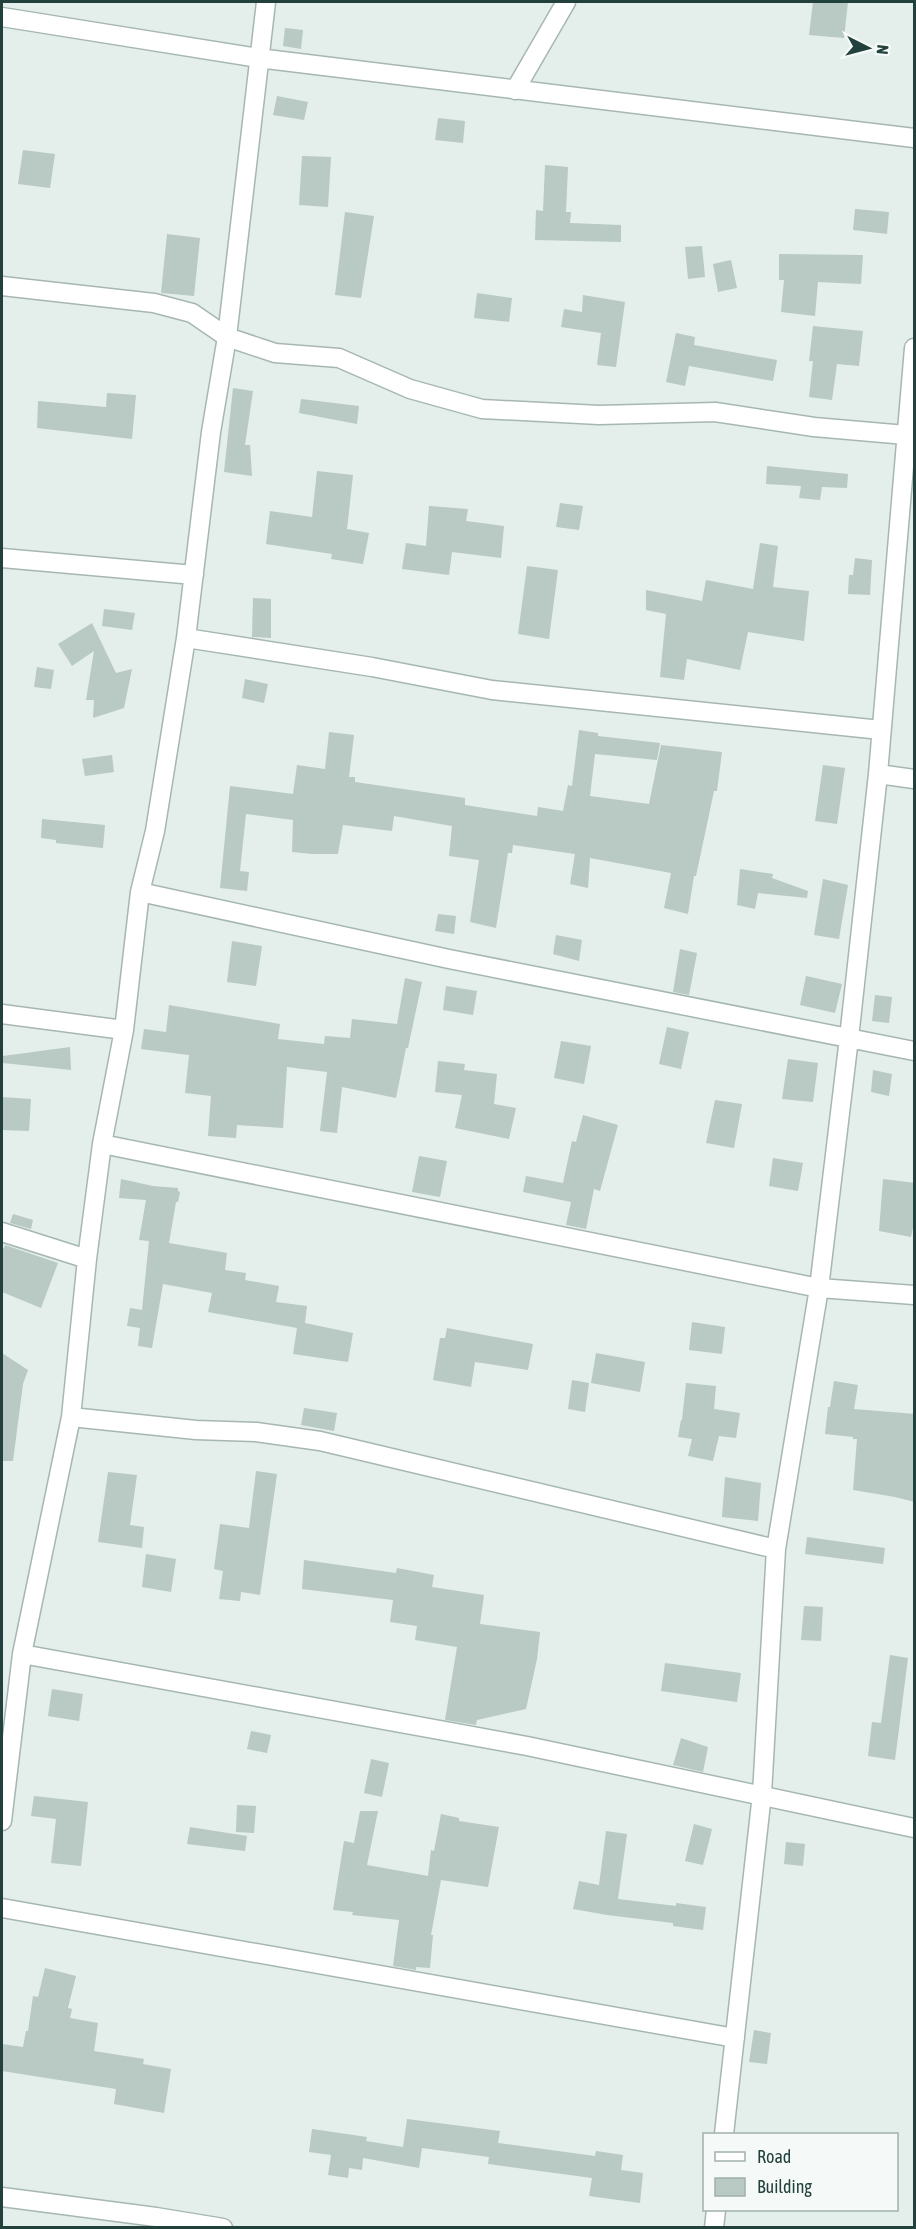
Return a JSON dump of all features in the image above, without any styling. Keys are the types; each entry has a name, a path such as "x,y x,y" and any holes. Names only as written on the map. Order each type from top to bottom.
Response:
{"street":[{"path":"2,1821 22,1654 71,1417 87,1259 102,1144 124,1030 140,892 155,831 186,638 211,432 227,337 266,2"},
{"path":"515,90 566,2"},
{"path":"2,17 258,58 915,138"},
{"path":"2,286 153,303 192,313 227,337 275,353 339,358 410,389 482,409 599,415 715,412 814,426 906,435"},
{"path":"724,2133 762,1794 776,1549 819,1288 849,1038 878,774 915,348"},
{"path":"2,558 194,575"},
{"path":"186,638 492,690 881,730"},
{"path":"878,774 915,778"},
{"path":"140,892 449,959 915,1051"},
{"path":"2,1014 124,1030"},
{"path":"102,1144 819,1288 915,1295"},
{"path":"2,1232 87,1259"},
{"path":"71,1417 196,1430 256,1431 320,1441 776,1549"},
{"path":"22,1654 527,1746 915,1828"},
{"path":"2,1908 735,2037"},
{"path":"2,2197 223,2228"},
{"path":"714,2228 716,2211"}],"building":[{"path":"813,2 848,2 844,38 809,35"},
{"path":"285,28 303,30 301,49 283,46"},
{"path":"277,96 308,102 304,120 273,115"},
{"path":"438,118 465,121 463,143 435,140"},
{"path":"23,150 55,154 50,188 18,184"},
{"path":"302,156 331,157 328,207 299,205"},
{"path":"545,165 568,167 566,212 571,212 570,223 621,225 621,242 535,240 536,210 543,211"},
{"path":"855,209 889,212 887,234 853,230"},
{"path":"345,212 374,216 361,298 335,295"},
{"path":"167,234 200,238 194,296 161,293"},
{"path":"702,246 705,277 688,279 685,247"},
{"path":"779,254 863,255 861,284 818,282 815,316 781,312 784,280 779,280"},
{"path":"731,260 737,288 718,292 713,264"},
{"path":"477,293 512,298 509,322 474,318"},
{"path":"583,295 625,302 616,367 597,365 601,333 561,327 564,309 582,312"},
{"path":"813,326 863,331 859,366 837,364 832,400 809,397 813,361 809,361"},
{"path":"676,333 695,337 694,345 777,360 773,381 689,366 685,386 666,382"},
{"path":"233,388 253,391 245,445 250,445 252,476 224,472"},
{"path":"107,393 136,395 132,439 37,428 38,401 106,407"},
{"path":"301,399 359,406 357,424 299,413"},
{"path":"767,466 848,474 847,488 822,487 820,500 799,498 801,486 766,484"},
{"path":"317,471 353,475 347,529 369,533 363,564 331,559 332,554 266,544 270,511 312,517"},
{"path":"560,503 583,506 579,530 556,527"},
{"path":"429,506 468,509 466,521 504,526 501,558 452,552 449,575 402,569 406,543 426,546"},
{"path":"760,543 778,546 773,587 809,591 804,641 748,632 740,670 687,659 684,680 660,677 666,614 646,610 646,590 702,601 706,580 753,589"},
{"path":"855,558 872,560 870,595 848,594 849,575 853,575"},
{"path":"527,566 558,570 549,639 518,634"},
{"path":"253,598 271,599 271,638 252,637"},
{"path":"104,609 135,613 132,630 102,626"},
{"path":"92,623 116,673 132,669 124,708 93,718 94,700 86,700 94,651 72,666 58,644"},
{"path":"37,667 54,670 51,689 34,687"},
{"path":"245,679 268,684 264,703 242,698"},
{"path":"579,730 598,733 598,736 660,743 657,760 595,754 590,796 649,804 661,745 722,752 717,791 714,791 696,876 694,876 688,914 664,908 671,873 590,858 588,888 570,884 575,854 513,845 512,853 508,853 496,928 470,922 479,860 449,856 452,826 394,816 392,831 343,825 338,854 312,854 292,852 293,820 246,814 240,871 249,872 247,891 220,888 230,786 293,794 297,765 325,769 329,732 354,735 349,777 355,777 355,782 465,798 465,805 537,816 538,807 563,811 568,785 572,786"},
{"path":"112,755 114,772 85,776 82,759"},
{"path":"823,765 845,768 837,824 815,821"},
{"path":"42,819 105,825 103,848 56,843 56,840 41,838"},
{"path":"740,869 773,874 772,878 808,891 807,898 758,893 755,909 737,905"},
{"path":"823,879 848,885 839,939 814,935"},
{"path":"438,914 456,916 454,934 435,931"},
{"path":"556,935 582,940 579,961 553,954"},
{"path":"232,941 262,946 256,986 227,982"},
{"path":"680,949 697,953 689,995 673,992"},
{"path":"806,976 842,984 835,1013 800,1005"},
{"path":"405,978 422,982 396,1098 342,1087 337,1133 320,1131 327,1072 287,1067 283,1128 237,1125 236,1138 208,1136 211,1096 185,1093 189,1055 141,1049 144,1029 166,1032 169,1005 280,1024 278,1039 324,1044 325,1036 350,1038 352,1019 397,1024"},
{"path":"446,986 477,991 473,1015 443,1010"},
{"path":"875,995 892,997 889,1023 872,1021"},
{"path":"667,1027 689,1032 681,1069 659,1064"},
{"path":"561,1041 591,1046 584,1084 554,1078"},
{"path":"70,1047 71,1070 3,1063 3,1056"},
{"path":"788,1059 818,1063 813,1102 782,1099"},
{"path":"438,1061 465,1064 464,1070 497,1074 494,1104 516,1108 509,1139 455,1128 462,1095 435,1092"},
{"path":"873,1070 892,1074 889,1096 871,1092"},
{"path":"2,1097 31,1099 29,1131 2,1130"},
{"path":"715,1100 742,1104 734,1148 706,1143"},
{"path":"583,1115 618,1125 600,1191 594,1189 586,1229 566,1225 571,1202 523,1192 526,1176 563,1183 572,1141 576,1142"},
{"path":"419,1156 447,1161 440,1197 412,1192"},
{"path":"773,1158 803,1163 798,1191 769,1186"},
{"path":"121,1179 153,1186 178,1188 180,1192 178,1202 176,1202 169,1243 227,1253 225,1270 246,1273 245,1280 279,1286 276,1302 307,1306 305,1323 353,1333 348,1362 293,1354 297,1328 208,1312 212,1293 163,1284 152,1348 138,1346 140,1328 127,1326 130,1308 142,1310 149,1241 139,1240 146,1200 119,1198"},
{"path":"883,1179 915,1183 915,1218 911,1237 879,1231"},
{"path":"13,1214 33,1220 31,1229 10,1223"},
{"path":"5,1245 58,1263 41,1308 2,1292 2,1248"},
{"path":"692,1322 725,1327 722,1354 689,1350"},
{"path":"447,1328 533,1344 528,1370 475,1362 471,1387 433,1380 440,1338 445,1338"},
{"path":"2,1353 28,1370 23,1384 13,1461 2,1461"},
{"path":"596,1353 645,1362 640,1392 591,1383"},
{"path":"572,1380 589,1383 585,1412 568,1409"},
{"path":"834,1381 858,1385 854,1409 915,1414 915,1502 853,1490 857,1439 825,1434"},
{"path":"686,1383 716,1386 714,1409 740,1413 736,1438 719,1436 713,1461 688,1456 692,1439 678,1437"},
{"path":"304,1408 337,1413 334,1431 301,1425"},
{"path":"256,1471 277,1474 260,1595 241,1592 240,1601 219,1599 223,1571 214,1569 220,1524 249,1528"},
{"path":"108,1472 137,1475 130,1525 144,1527 142,1548 98,1542"},
{"path":"725,1477 761,1483 758,1521 722,1517"},
{"path":"807,1537 885,1548 883,1564 805,1554"},
{"path":"146,1554 176,1559 171,1592 142,1587"},
{"path":"304,1560 396,1573 397,1568 434,1575 432,1587 484,1595 480,1624 540,1632 537,1659 526,1709 477,1720 476,1725 445,1720 457,1647 415,1640 417,1626 390,1622 393,1600 302,1589"},
{"path":"804,1606 823,1607 821,1641 801,1640"},
{"path":"890,1655 908,1658 895,1760 868,1756 872,1722 881,1723"},
{"path":"665,1663 741,1673 737,1702 661,1691"},
{"path":"52,1689 83,1694 79,1721 48,1716"},
{"path":"251,1731 271,1735 267,1753 247,1749"},
{"path":"681,1738 708,1747 703,1772 673,1765"},
{"path":"371,1759 389,1763 382,1797 364,1793"},
{"path":"34,1796 88,1802 81,1866 51,1863 56,1819 31,1816"},
{"path":"237,1805 256,1806 254,1833 236,1832"},
{"path":"360,1811 378,1811 367,1865 428,1876 431,1850 434,1851 441,1814 459,1818 459,1821 499,1827 488,1887 441,1880 431,1935 433,1935 430,1968 416,1967 416,1970 393,1966 399,1920 352,1915 353,1912 333,1910 344,1841 354,1843"},
{"path":"694,1824 712,1829 703,1865 685,1861"},
{"path":"190,1827 247,1836 245,1851 187,1844"},
{"path":"606,1831 627,1834 618,1899 706,1907 703,1930 673,1926 673,1923 573,1909 579,1881 599,1885"},
{"path":"786,1842 805,1844 803,1866 784,1864"},
{"path":"45,1968 76,1976 68,2008 72,2009 70,2018 98,2023 94,2051 144,2059 143,2064 171,2069 164,2113 114,2104 116,2089 2,2071 2,2044 23,2047 26,2031 28,2031 33,1996 38,1997"},
{"path":"754,2030 771,2033 767,2064 749,2062"},
{"path":"407,2119 500,2131 498,2143 595,2156 596,2151 623,2155 621,2170 643,2173 640,2203 589,2196 592,2178 488,2164 489,2157 422,2148 419,2168 363,2158 362,2170 349,2168 348,2178 328,2175 331,2155 309,2152 312,2129 367,2137 366,2141 403,2147"}]}
